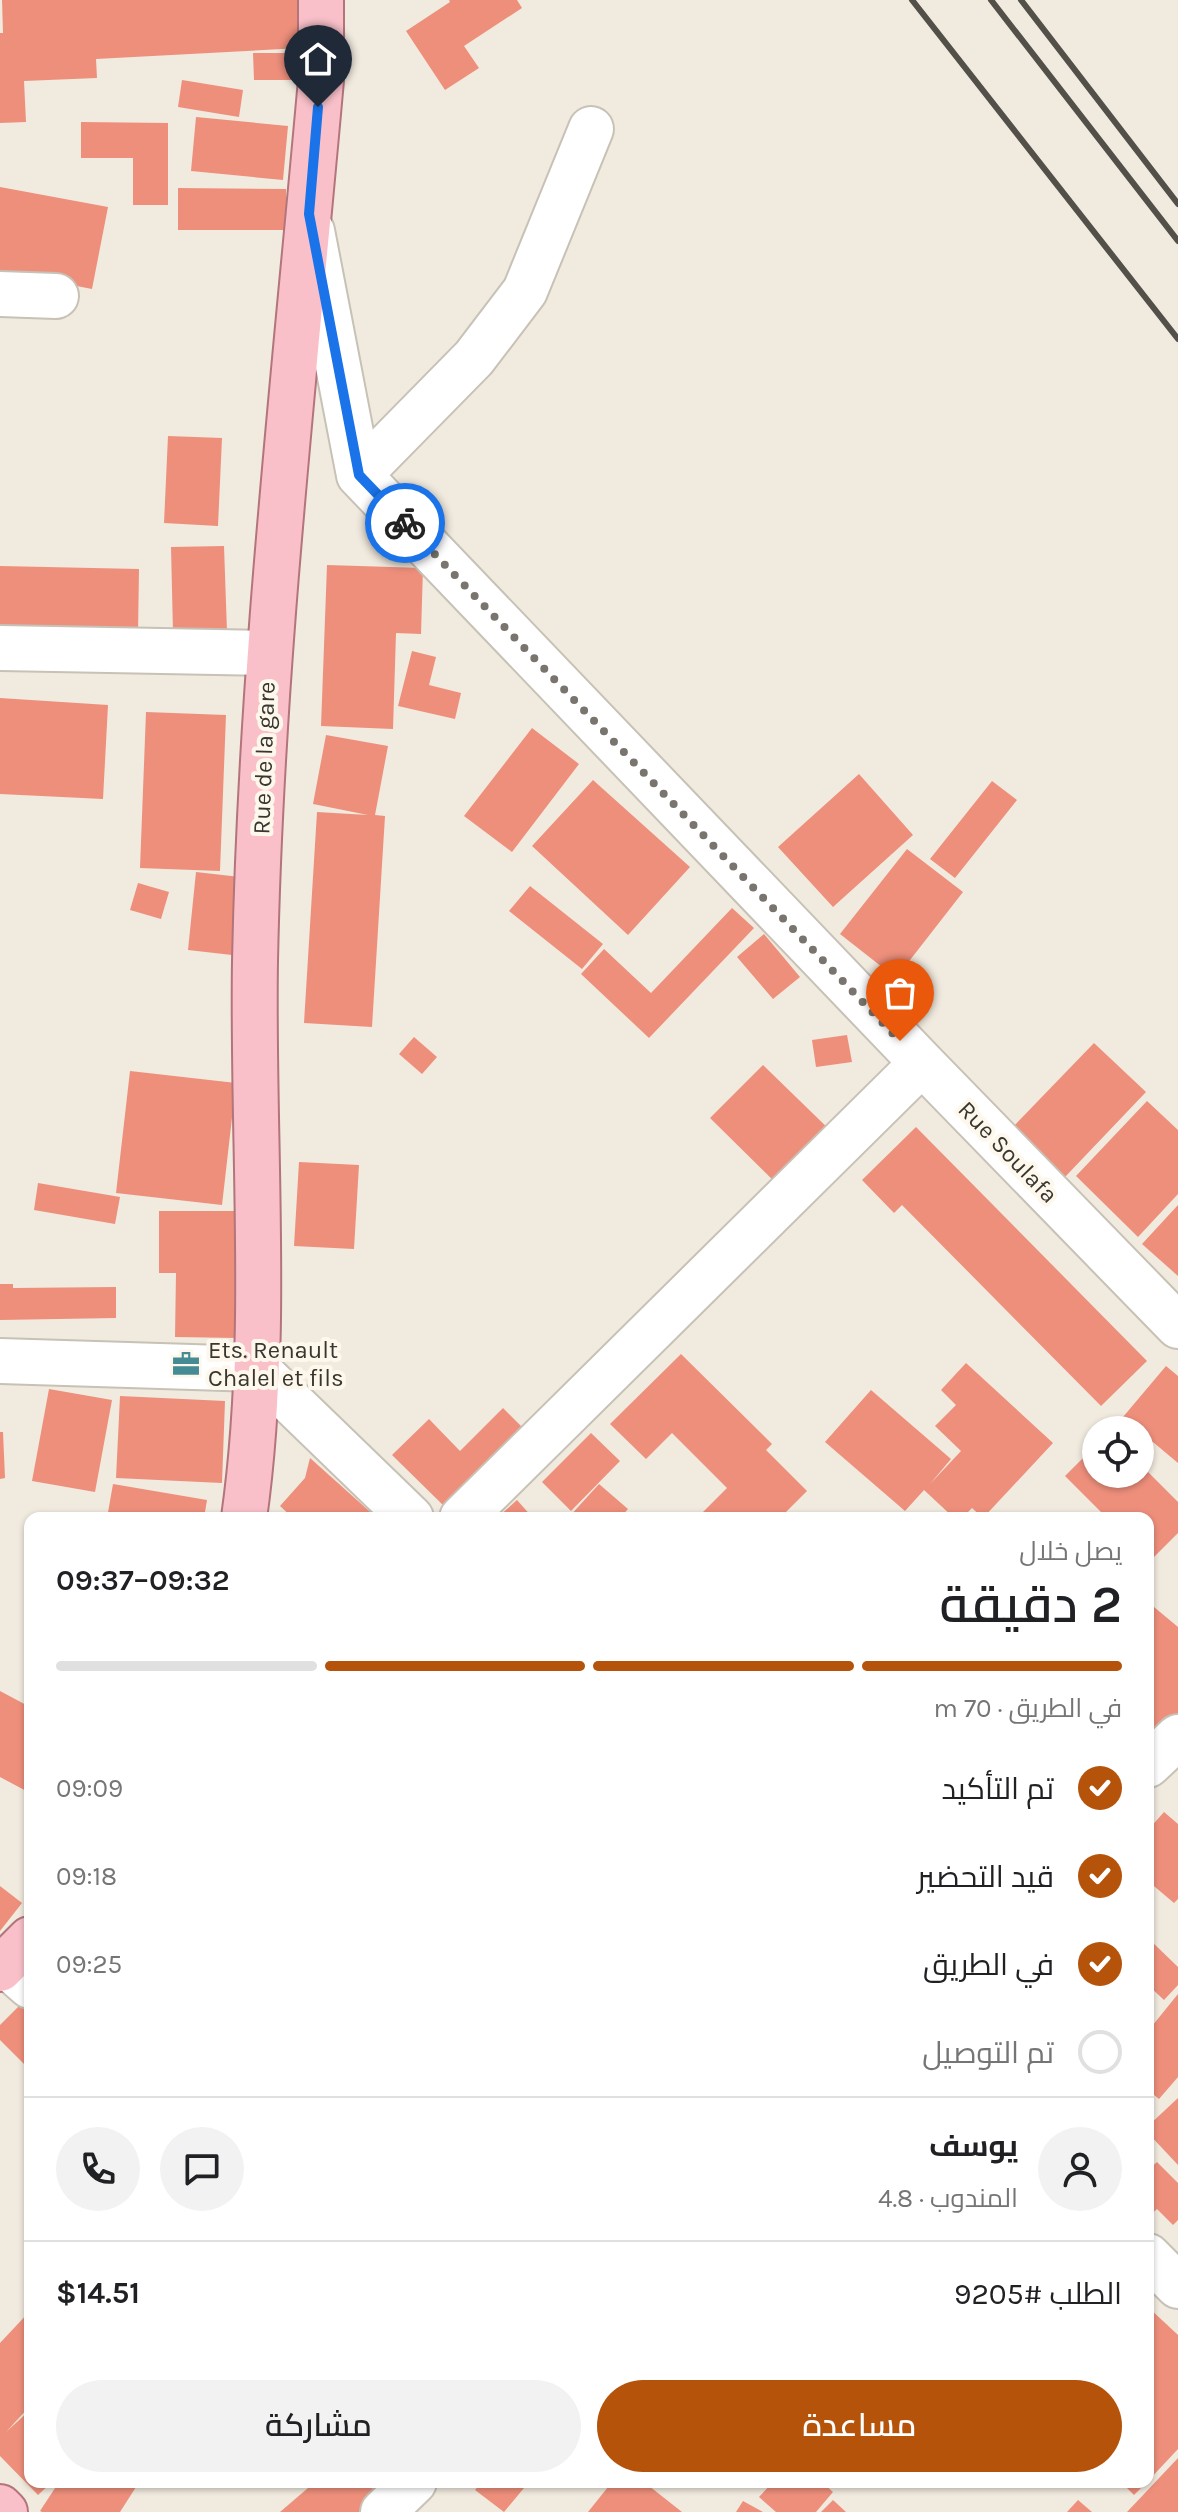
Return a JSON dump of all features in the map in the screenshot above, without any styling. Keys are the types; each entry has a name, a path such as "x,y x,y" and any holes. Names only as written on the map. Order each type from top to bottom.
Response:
{"main road":[{"name":"Rue de la gare","path":"245,1512 252,1456 257,1369 255,961 269,653 321,80 321,0"},
{"path":"0,2507 5,2512"}],"street":[{"path":"359,475 474,358 525,291 591,129"},
{"path":"309,214 359,475"},
{"path":"0,294 56,296"},
{"name":"Rue Soulafa","path":"359,475 1178,1326"},
{"path":"0,648 269,653"},
{"path":"468,1512 922,1063"},
{"path":"0,1361 257,1369 405,1512"},
{"path":"1154,1759 1178,1737"},
{"path":"1154,2262 1178,2286"},
{"path":"383,2512 408,2488"}],"building":[{"path":"2,0 298,0 301,48 96,59 97,78 24,81 26,122 0,123"},
{"path":"449,0 517,0 522,8 464,46 479,68 445,90 406,31"},
{"path":"253,53 295,53 295,80 254,80"},
{"path":"182,80 243,90 239,117 178,107"},
{"path":"196,117 288,126 283,180 191,171"},
{"path":"81,122 168,123 168,205 133,205 133,158 81,158"},
{"path":"0,187 108,207 92,289 0,271"},
{"path":"178,188 286,189 286,230 178,230"},
{"path":"168,436 222,438 218,526 164,523"},
{"path":"224,546 227,632 173,633 171,547"},
{"path":"327,565 423,568 421,634 396,633 393,729 321,726"},
{"path":"0,566 139,569 138,633 0,630"},
{"path":"412,651 436,657 429,685 461,693 455,719 398,706"},
{"path":"0,698 108,705 103,799 0,794"},
{"path":"146,712 226,715 220,871 140,868"},
{"path":"532,728 579,764 512,852 464,816"},
{"path":"326,735 388,746 375,815 385,816 372,1027 304,1023 317,812 368,815 313,804"},
{"path":"859,774 913,835 833,907 778,847"},
{"path":"593,780 690,867 628,935 532,846"},
{"path":"992,781 1017,800 955,878 930,859"},
{"path":"907,849 963,892 896,978 840,934"},
{"path":"196,872 240,877 232,955 188,950"},
{"path":"138,883 169,892 161,919 130,910"},
{"path":"530,886 603,944 582,969 509,911"},
{"path":"732,908 754,928 649,1038 581,974 604,949 651,993"},
{"path":"764,934 800,977 773,999 737,957"},
{"path":"847,1035 852,1062 816,1067 812,1040"},
{"path":"414,1037 437,1057 422,1074 399,1054"},
{"path":"1094,1043 1146,1092 1065,1177 1012,1128"},
{"path":"763,1065 836,1136 783,1190 710,1118"},
{"path":"130,1071 236,1083 222,1205 116,1193"},
{"path":"1147,1101 1178,1130 1178,1194 1138,1237 1076,1176"},
{"path":"916,1127 1147,1361 1101,1406 902,1205 894,1213 862,1180"},
{"path":"299,1162 359,1165 354,1249 294,1246"},
{"path":"38,1183 120,1197 115,1224 34,1210"},
{"path":"1178,1205 1178,1276 1142,1244"},
{"path":"159,1211 237,1211 237,1338 175,1337 176,1273 159,1273"},
{"path":"0,1284 13,1284 13,1288 116,1287 116,1318 0,1320"},
{"path":"681,1354 772,1444 766,1450 807,1491 786,1512 703,1512 727,1488 672,1433 646,1459 610,1424"},
{"path":"966,1363 1053,1443 989,1512 976,1512 972,1508 968,1512 948,1512 924,1490 905,1511 825,1442 871,1390 951,1459 930,1484 961,1451 935,1426 956,1405 941,1390"},
{"path":"1166,1366 1178,1376 1178,1463 1154,1443 1154,1416 1124,1416"},
{"path":"49,1389 112,1400 95,1492 32,1481"},
{"path":"120,1396 225,1401 222,1483 116,1478"},
{"path":"503,1408 525,1430 446,1508 392,1455 429,1419 460,1451"},
{"path":"0,1432 3,1432 5,1478 0,1479"},
{"path":"591,1433 620,1461 571,1511 542,1482"},
{"path":"310,1458 370,1512 286,1512 280,1506 305,1478"},
{"path":"1082,1459 1082,1488 1154,1488 1154,1478 1178,1502 1178,1533 1154,1557 1154,1512 1101,1512 1065,1476"},
{"path":"113,1484 207,1500 205,1512 108,1512"},
{"path":"599,1484 628,1509 625,1512 573,1512"},
{"path":"517,1500 528,1512 504,1512"},
{"path":"1154,1607 1178,1627 1178,1726 1166,1739 1154,1728"},
{"path":"0,1691 24,1704 24,1790 0,1777"},
{"path":"1164,1812 1178,1824 1178,1899 1174,1903 1154,1886 1154,1823"},
{"path":"0,1886 22,1903 0,1931"},
{"path":"1154,1944 1178,1967 1178,1985 1164,2000 1154,1991"},
{"path":"1178,1994 1178,2077 1159,2099 1154,2095 1154,2024"},
{"path":"24,2001 24,2064 0,2040 0,2025"},
{"path":"1178,2098 1178,2165 1154,2139 1154,2120"},
{"path":"1157,2162 1178,2183 1178,2220 1173,2225 1157,2209 1154,2212 1154,2165"},
{"path":"1154,2313 1178,2335 1178,2449 1154,2475"},
{"path":"24,2317 24,2412 6,2432 24,2416 24,2481 0,2456 0,2343"},
{"path":"1178,2458 1178,2512 1127,2512 1150,2488 1154,2488 1154,2483"},
{"path":"31,2488 46,2488 38,2495"},
{"path":"55,2488 135,2488 120,2512 40,2511"},
{"path":"308,2488 372,2488 379,2496 361,2512 280,2512"},
{"path":"477,2488 524,2488 504,2512 475,2490"},
{"path":"607,2488 652,2488 682,2512 588,2512"},
{"path":"767,2488 829,2488 833,2492 816,2512 776,2512 759,2497"},
{"path":"1127,2488 1141,2488 1134,2495"},
{"path":"833,2500 846,2512 821,2512"},
{"path":"1078,2500 1092,2512 1067,2512"},
{"path":"743,2501 763,2512 736,2512"}],"railway":[{"path":"912,0 1178,339"},
{"path":"991,0 1178,241"},
{"path":"1021,0 1178,204"}],"way so far":[{"path":"405,523 900,1041"}],"place":[{"name":"Ets. Renault Chalel et fils","path":"186,1364"}],"route":[{"path":"318,107 309,214 359,475 405,523"}]}
